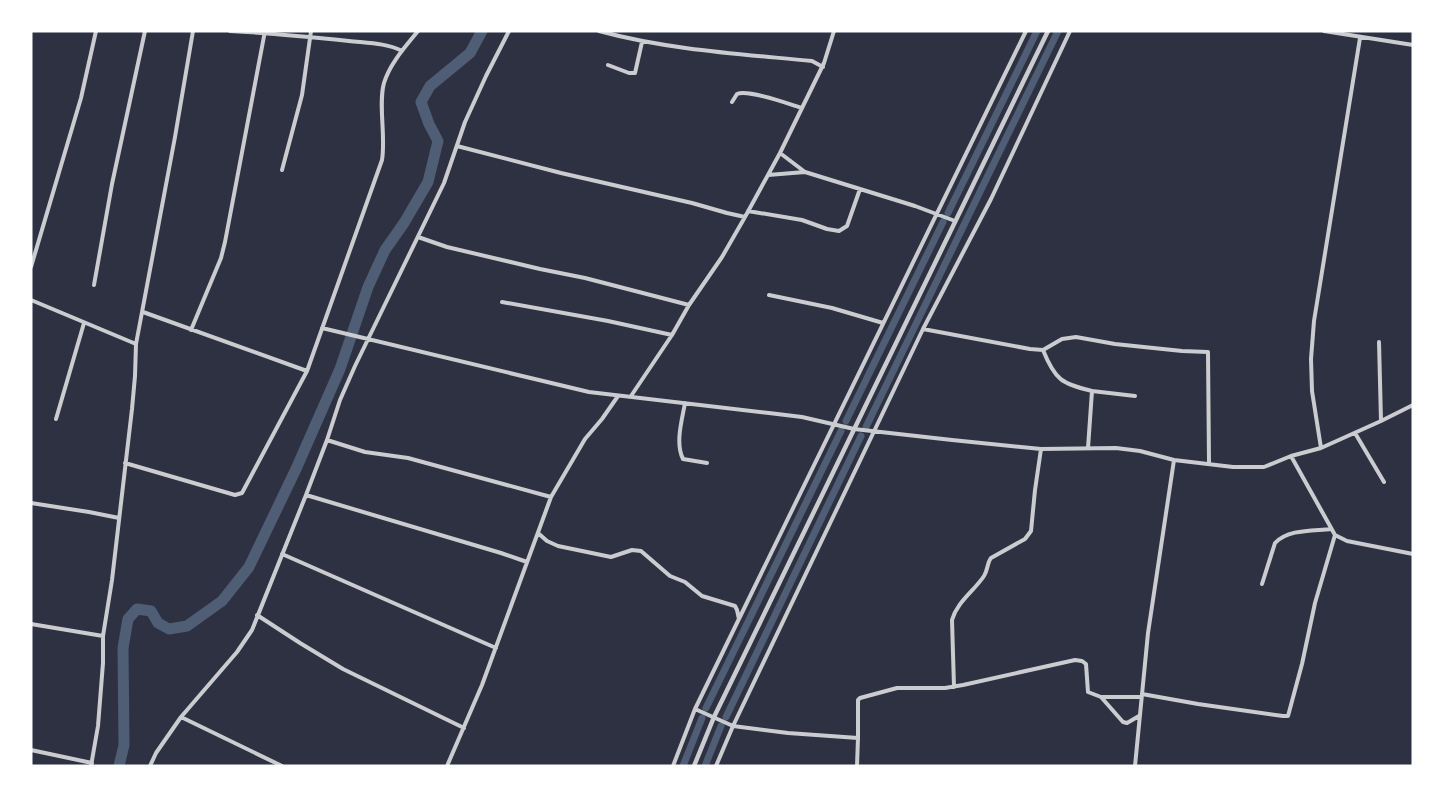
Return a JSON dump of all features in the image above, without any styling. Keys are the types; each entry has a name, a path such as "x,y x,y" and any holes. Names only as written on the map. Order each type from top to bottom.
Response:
{"street":[{"path":"31,267 81,98 96,31"},
{"path":"94,285 112,184 145,31"},
{"path":"31,750 91,764 98,726 104,663 103,636 112,580 135,376 136,344 193,31"},
{"path":"230,31 265,32 393,46 402,51"},
{"path":"282,170 302,95 311,31"},
{"path":"124,462 235,495 240,494 307,371 382,160 384,83 402,51 418,31"},
{"path":"150,766 156,753 182,717 247,639 328,440 340,400 365,339 444,183 465,122 486,76 510,31"},
{"path":"600,31 642,42 812,61 822,66"},
{"path":"631,396 722,257 745,217 802,108 822,66 834,31"},
{"path":"673,766 695,709 1026,31"},
{"path":"694,766 714,717 1048,31"},
{"path":"716,766 733,726 875,430 924,329 991,199 1070,31"},
{"path":"1324,31 1413,45"},
{"path":"191,330 221,258 265,32"},
{"path":"1321,448 1312,391 1311,359 1314,321 1360,38"},
{"path":"608,65 629,73 635,73 642,42"},
{"path":"732,102 736,94 743,93 773,99 802,108"},
{"path":"457,146 561,173 692,202 745,217"},
{"path":"780,153 805,172 915,206 956,221"},
{"path":"768,175 805,172"},
{"path":"748,211 802,220 827,229 839,230 846,226 860,189"},
{"path":"418,237 447,246 585,278 689,306"},
{"path":"769,295 832,308 883,323"},
{"path":"31,300 136,344"},
{"path":"502,302 608,321 672,335"},
{"path":"143,312 307,371"},
{"path":"56,419 84,323"},
{"path":"322,328 589,392 769,413 854,429 1041,449 1116,448 1140,451 1174,460 1249,468 1264,467 1291,456 1321,448 1413,405"},
{"path":"924,329 1030,349 1043,350 1062,339 1076,337 1125,345 1208,352 1209,463"},
{"path":"1379,342 1381,421"},
{"path":"1043,350 1060,380 1072,387 1136,396"},
{"path":"1088,448 1092,391"},
{"path":"447,766 496,648 551,497 585,439 618,396"},
{"path":"685,403 679,447 680,454 683,459 707,463"},
{"path":"1355,433 1384,482"},
{"path":"328,440 365,452 408,458 551,497"},
{"path":"954,686 952,620 959,605 984,576 991,558 1025,539 1031,531 1041,449"},
{"path":"1291,456 1335,535 1347,541 1413,554"},
{"path":"1135,766 1149,624 1174,460"},
{"path":"306,495 527,562"},
{"path":"31,503 118,518"},
{"path":"1262,584 1275,542 1279,538 1288,534 1331,529"},
{"path":"538,533 547,541 558,546 610,557 632,550 641,551 670,576 687,583 702,596 735,606 739,619"},
{"path":"857,766 858,700 860,698 897,688 954,686 1072,660 1084,662 1087,666 1088,692 1101,697 1142,695 1288,716 1313,612 1335,535"},
{"path":"282,554 496,648"},
{"path":"257,615 343,669 464,728"},
{"path":"31,624 103,636"},
{"path":"1101,697 1124,723 1139,716"},
{"path":"695,709 733,726 808,735 858,738"},
{"path":"182,717 282,766"}],"waterway":[{"path":"119,766 124,745 123,648 128,619 137,609 151,611 158,623 169,629 187,626 222,601 249,567 296,469 340,369 368,287 385,250 404,223 428,182 438,141 421,102 430,86 470,53 482,31"},
{"path":"948,213 1037,31"},
{"path":"866,427 1058,31"},
{"path":"846,421 943,222"},
{"path":"706,708 841,431"},
{"path":"726,717 861,436"},
{"path":"683,766 702,718"},
{"path":"705,766 721,726"}]}
